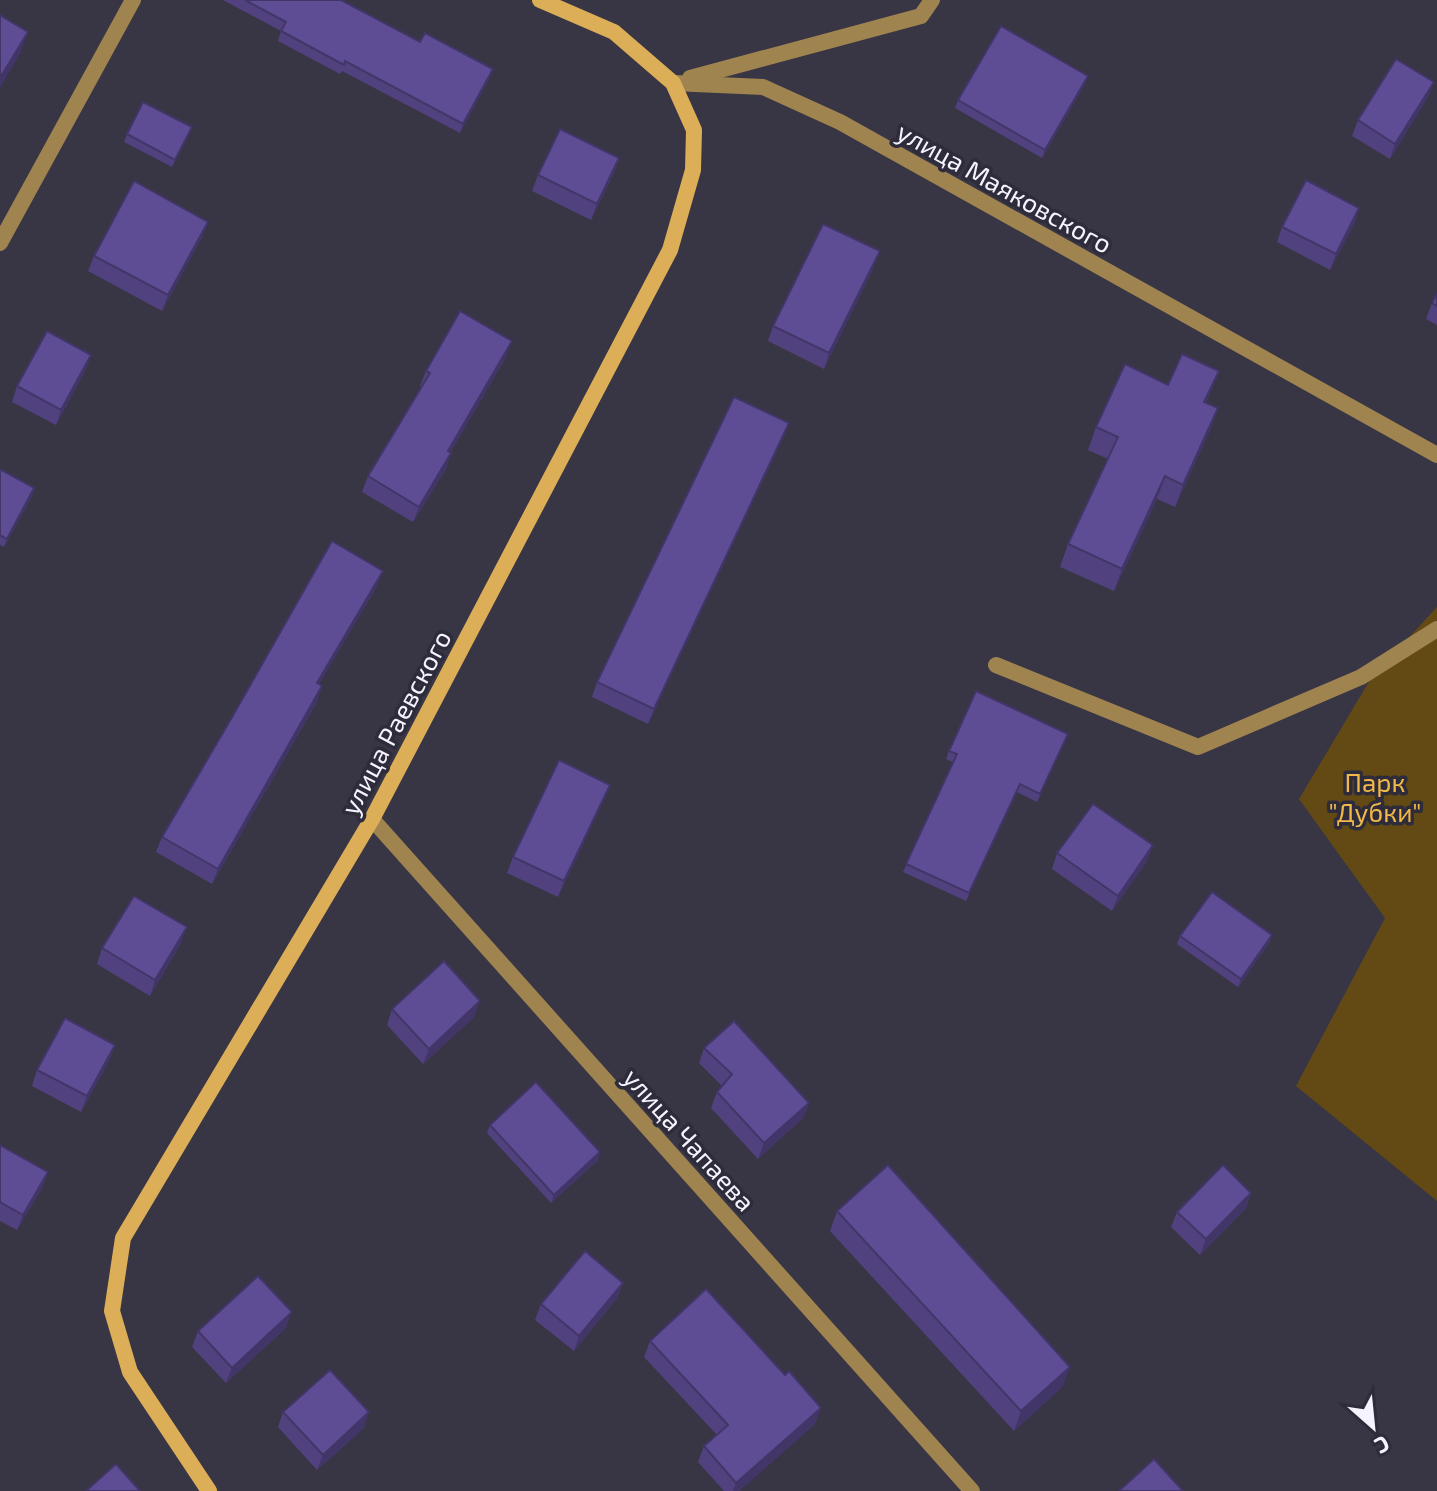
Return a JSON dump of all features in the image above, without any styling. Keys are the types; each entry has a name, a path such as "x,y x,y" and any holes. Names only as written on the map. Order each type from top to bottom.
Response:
{"street":[{"path":"0,243 133,0"},
{"path":"540,0 614,32 673,83 921,16 932,0"},
{"name":"улица Маяковского","path":"673,83 763,87 840,122 1437,455"},
{"name":"улица Раевского","path":"209,1491 130,1372 112,1311 123,1238 372,819 670,250 693,170 694,130 673,83"},
{"path":"996,665 1198,747 1361,677 1437,629"},
{"name":"улица Чапаева","path":"372,819 972,1491"}],"green space":[{"name":"Парк \"Дубки\"","path":"1437,607 1437,1201 1296,1086 1385,918 1299,799 1370,680"}],"building":[{"path":"245,0 341,0 420,42 425,33 493,69 463,124 345,61 344,65 281,31 286,22"},
{"path":"0,15 28,32 0,78"},
{"path":"1001,26 1088,76 1045,150 958,100"},
{"path":"1396,59 1434,82 1395,144 1358,120"},
{"path":"143,102 192,127 175,160 127,134"},
{"path":"560,129 619,158 597,204 538,175"},
{"path":"1306,180 1359,208 1336,254 1282,227"},
{"path":"134,181 208,222 168,295 94,256"},
{"path":"823,224 880,251 829,353 773,326"},
{"path":"460,311 512,341 419,507 368,476 430,373 426,371"},
{"path":"47,331 91,355 61,410 17,386"},
{"path":"1182,354 1219,371 1204,402 1218,408 1183,485 1165,476 1122,569 1068,544 1118,437 1096,427 1125,364 1168,385"},
{"path":"734,397 789,423 654,709 597,682"},
{"path":"0,469 34,488 7,539 0,535"},
{"path":"332,541 383,571 317,683 322,686 218,869 162,837"},
{"path":"976,691 1068,734 1040,794 1020,784 969,893 906,864 957,754 949,751"},
{"path":"559,760 610,785 564,881 513,857"},
{"path":"1093,804 1153,845 1118,896 1057,853"},
{"path":"1212,892 1272,935 1241,979 1180,936"},
{"path":"134,896 187,927 155,980 102,948"},
{"path":"444,961 480,1001 429,1049 392,1009"},
{"path":"65,1018 115,1045 87,1096 37,1070"},
{"path":"734,1021 809,1103 764,1143 717,1092 732,1074 704,1048"},
{"path":"536,1082 600,1152 554,1195 490,1125"},
{"path":"0,1145 48,1172 23,1215 0,1202"},
{"path":"888,1165 1070,1367 1021,1411 837,1211"},
{"path":"1223,1165 1251,1193 1206,1239 1177,1212"},
{"path":"585,1251 623,1283 579,1336 541,1304"},
{"path":"258,1276 292,1312 232,1368 198,1331"},
{"path":"706,1289 785,1375 789,1371 821,1408 736,1483 704,1446 728,1425 650,1341"},
{"path":"330,1370 369,1412 323,1455 283,1412"},
{"path":"1154,1459 1183,1491 1119,1491"},
{"path":"116,1464 140,1491 86,1491"}]}
